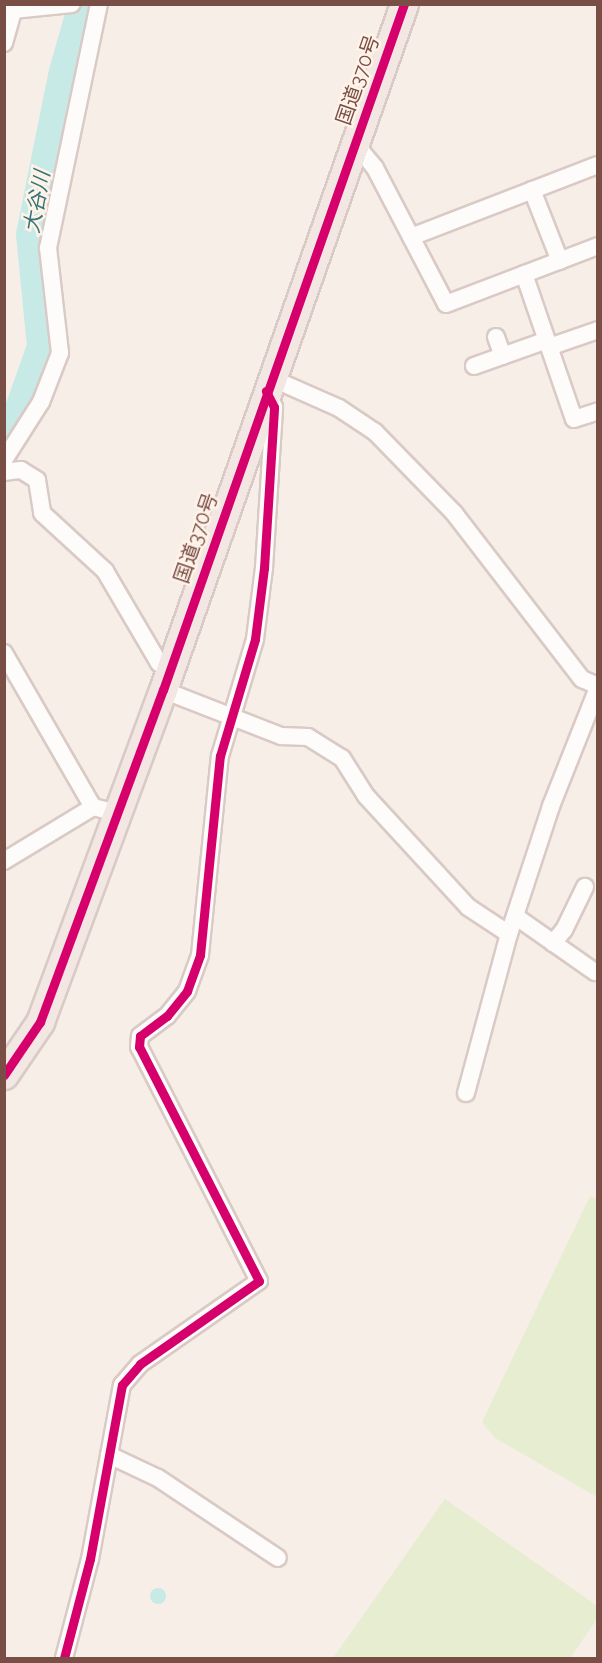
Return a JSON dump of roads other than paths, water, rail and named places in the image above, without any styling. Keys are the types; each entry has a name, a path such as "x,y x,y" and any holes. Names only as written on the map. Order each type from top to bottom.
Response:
{"highway":[{"name":"国道370号","path":"4,1075 40,1022 105,810 167,679 404,4"}],"street":[{"path":"4,43 14,7 72,4"},
{"path":"4,460 42,402 60,353 48,248 99,4"},
{"path":"355,144 375,168 446,304 597,246"},
{"path":"411,237 597,165"},
{"path":"532,189 560,261"},
{"path":"524,274 574,419 597,411"},
{"path":"474,366 597,330"},
{"path":"496,337 503,356"},
{"path":"269,385 339,408 375,432 454,513 582,679 597,687 551,806 509,934 466,1093"},
{"path":"64,1659 90,1560 122,1384 128,1373 259,1281 139,1047 140,1036 167,1016 187,991 196,972 210,869 220,756 255,639 264,568 274,407 269,385"},
{"path":"4,472 21,470 37,480 42,513 105,571 167,679 231,716 281,736 308,737 342,758 366,796 468,908 509,934"},
{"path":"4,652 105,810 4,861"},
{"path":"553,943 564,930 585,887"},
{"path":"515,916 595,972"},
{"path":"109,1455 158,1478 278,1558"}],"water":[{"path":"155,1588 161,1588 166,1596 164,1602 155,1604 150,1599 150,1593"}],"waterway":[{"name":"大谷川","path":"4,431 18,408 40,346 29,234 62,71 81,4"}]}
